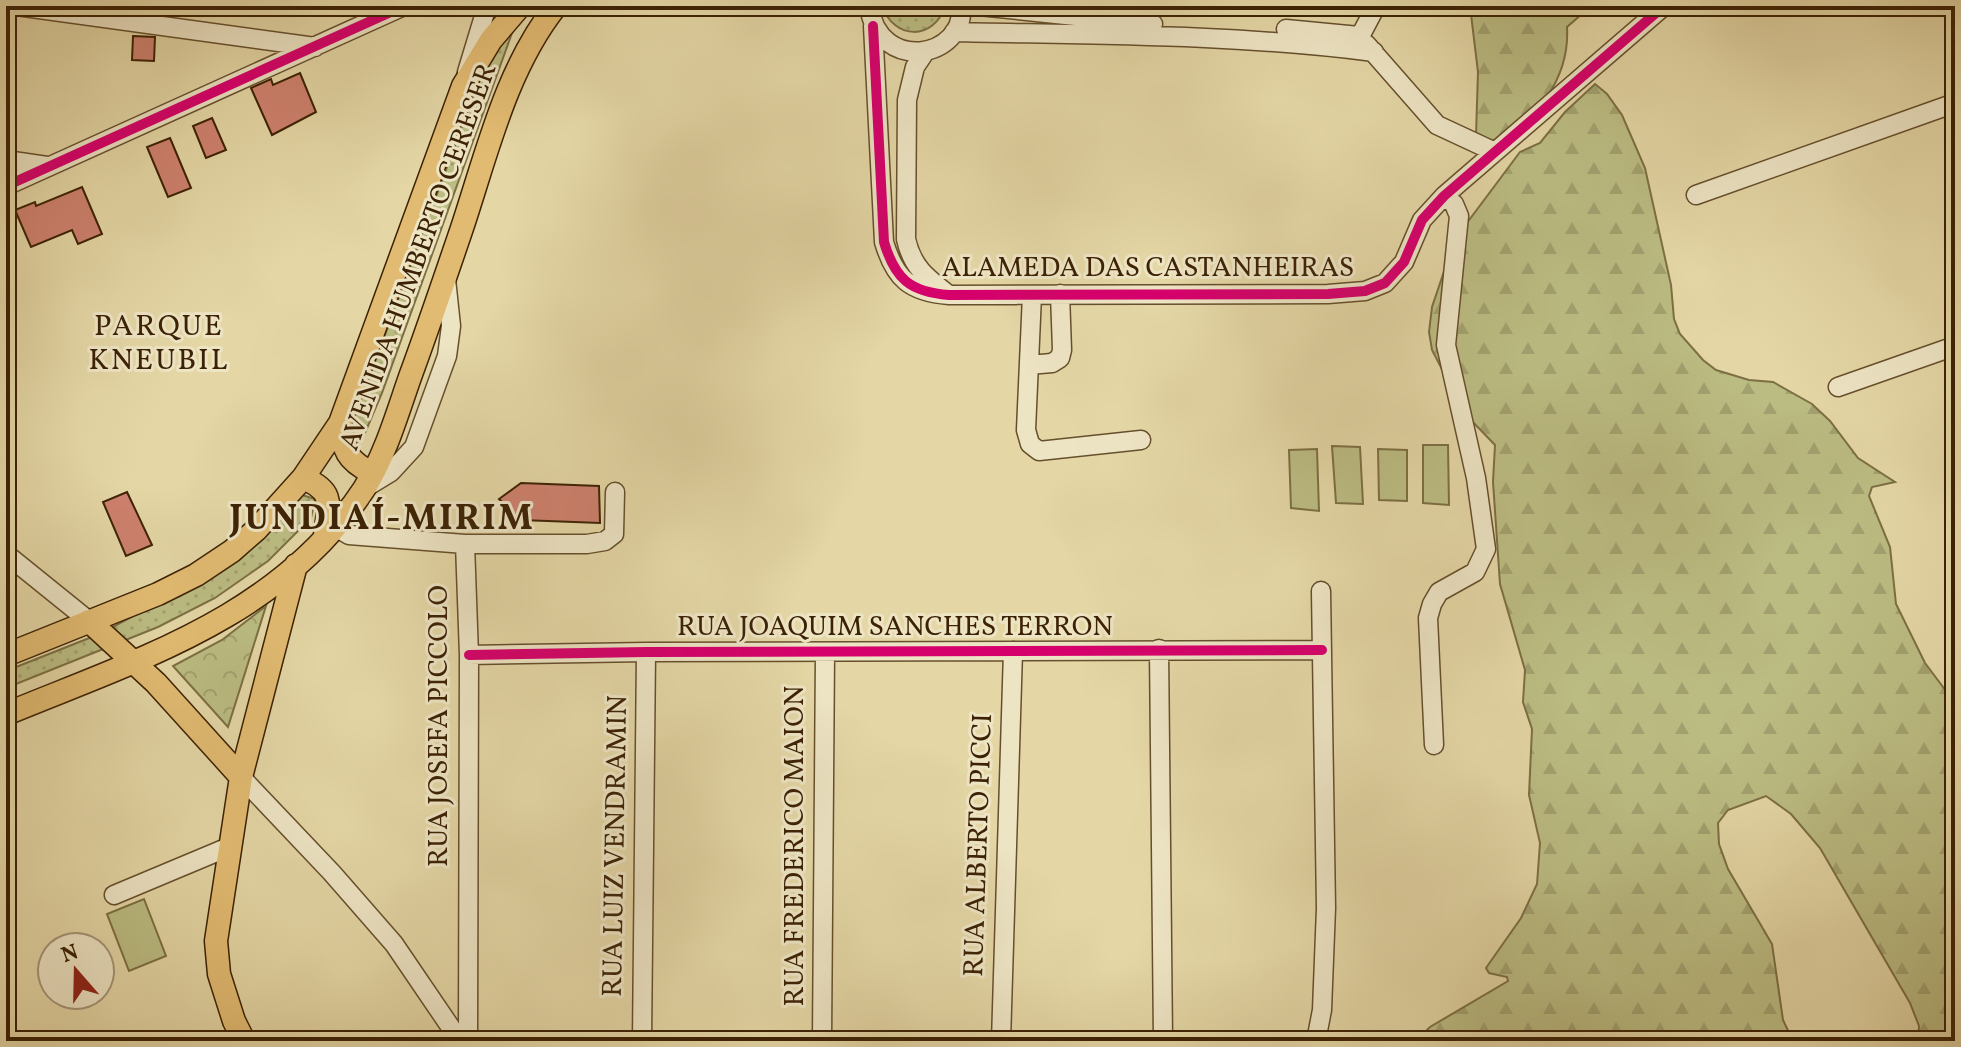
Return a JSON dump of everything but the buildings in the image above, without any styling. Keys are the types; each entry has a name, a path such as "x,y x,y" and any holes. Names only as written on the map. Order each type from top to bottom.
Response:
{"main road":[{"name":"AVENIDA HUMBERTO CERESER","path":"6,655 158,594 196,575 256,530 303,478 340,423 463,86 491,40 520,6"},
{"name":"AVENIDA HUMBERTO CERESER","path":"6,714 169,647 221,621 267,591 330,531 368,481 398,413 508,91 541,25 556,6"},
{"path":"340,423 349,458 368,481"},
{"path":"303,478 319,484 327,495 330,531"},
{"path":"244,1041 219,974 216,941 241,777 296,565"},
{"path":"89,621 156,683 241,777"}],"street":[{"path":"17,6 315,47"},
{"path":"6,186 404,6"},
{"path":"463,86 487,6"},
{"name":"ALAMEDA DAS CASTANHEIRAS","path":"869,6 873,26 882,219 887,253 895,270 916,290 949,295 1328,294 1365,291 1385,283 1404,262 1422,220 1444,196 1664,6"},
{"path":"873,26 882,39 894,48 909,53 925,52 941,45 954,32 962,15 961,6"},
{"path":"979,6 1133,23 1244,26 1357,43 1374,52 1437,125 1495,152"},
{"path":"1357,43 1376,6"},
{"path":"954,32 1357,43"},
{"name":"ALAMEDA DAS CASTANHEIRAS","path":"925,52 915,67 907,100 906,239 909,253 921,274 949,295"},
{"path":"1696,195 1955,103"},
{"path":"6,160 48,166"},
{"path":"1434,745 1428,618 1439,592 1475,572 1486,549 1476,478 1446,345 1459,216 1454,204 1444,196"},
{"path":"1029,365 1052,363 1060,358 1060,294"},
{"path":"1032,295 1026,430 1030,444 1039,451 1141,440"},
{"path":"1838,387 1955,346"},
{"path":"465,544 587,544 605,541 614,534 615,492"},
{"name":"RUA JOSEFA PICCOLO","path":"330,531 465,544 469,655 468,1041"},
{"path":"6,554 89,621"},
{"path":"1316,1041 1322,1010 1326,908 1321,591"},
{"path":"1159,649 1163,1041"},
{"name":"RUA JOAQUIM SANCHES TERRON","path":"469,655 1322,650"},
{"name":"RUA ALBERTO PICCI","path":"1001,1041 1013,651"},
{"name":"RUA LUIZ VENDRAMIN","path":"642,1041 646,652"},
{"name":"RUA FREDERICO MAION","path":"822,1041 825,652"},
{"path":"241,777 394,944 460,1041"},
{"path":"114,895 231,846"}],"green space":[{"path":"882,6 945,6 932,26 914,32 895,25"},
{"path":"1470,6 1591,6 1567,27 1563,63 1536,111 1522,124 1490,142 1476,135 1478,72"},
{"path":"516,22 382,393 362,440 353,444 348,435 481,75"},
{"path":"1595,84 1607,94 1622,115 1645,168 1671,285 1674,319 1680,334 1716,370 1749,380 1773,382 1812,404 1830,421 1858,458 1895,482 1872,487 1869,496 1890,547 1896,604 1925,663 1955,703 1955,1041 1918,1041 1919,1026 1910,1003 1820,848 1791,814 1766,796 1728,810 1718,823 1719,844 1728,869 1772,944 1783,1020 1793,1041 1416,1041 1430,1027 1508,981 1507,977 1489,973 1486,968 1521,918 1537,884 1540,843 1529,795 1532,729 1523,702 1525,670 1500,584 1493,482 1495,445 1465,414 1432,350 1429,332 1432,307 1455,239 1520,152 1540,143 1565,112"},
{"path":"1423,445 1448,445 1449,505 1423,503"},
{"path":"1332,446 1360,447 1363,504 1336,503"},
{"path":"1317,449 1319,511 1291,508 1289,450"},
{"path":"1378,449 1407,450 1407,501 1379,500"},
{"path":"302,495 315,499 311,518 268,561 215,598 158,627 6,688 6,671 102,633 215,571"},
{"path":"266,606 228,727 173,666 222,640"},
{"path":"144,899 166,956 129,971 107,914"}],"cycle path":[{"path":"6,186 404,6"},
{"path":"873,26 884,242 893,265 914,287 949,295 1328,294 1365,291 1385,283 1404,262 1422,220 1444,196 1664,6"},
{"path":"469,655 1322,650"}],"district":[{"name":"PARQUE KNEUBIL","path":"159,344"},
{"name":"JUNDIAÍ-MIRIM","path":"382,520"}]}
